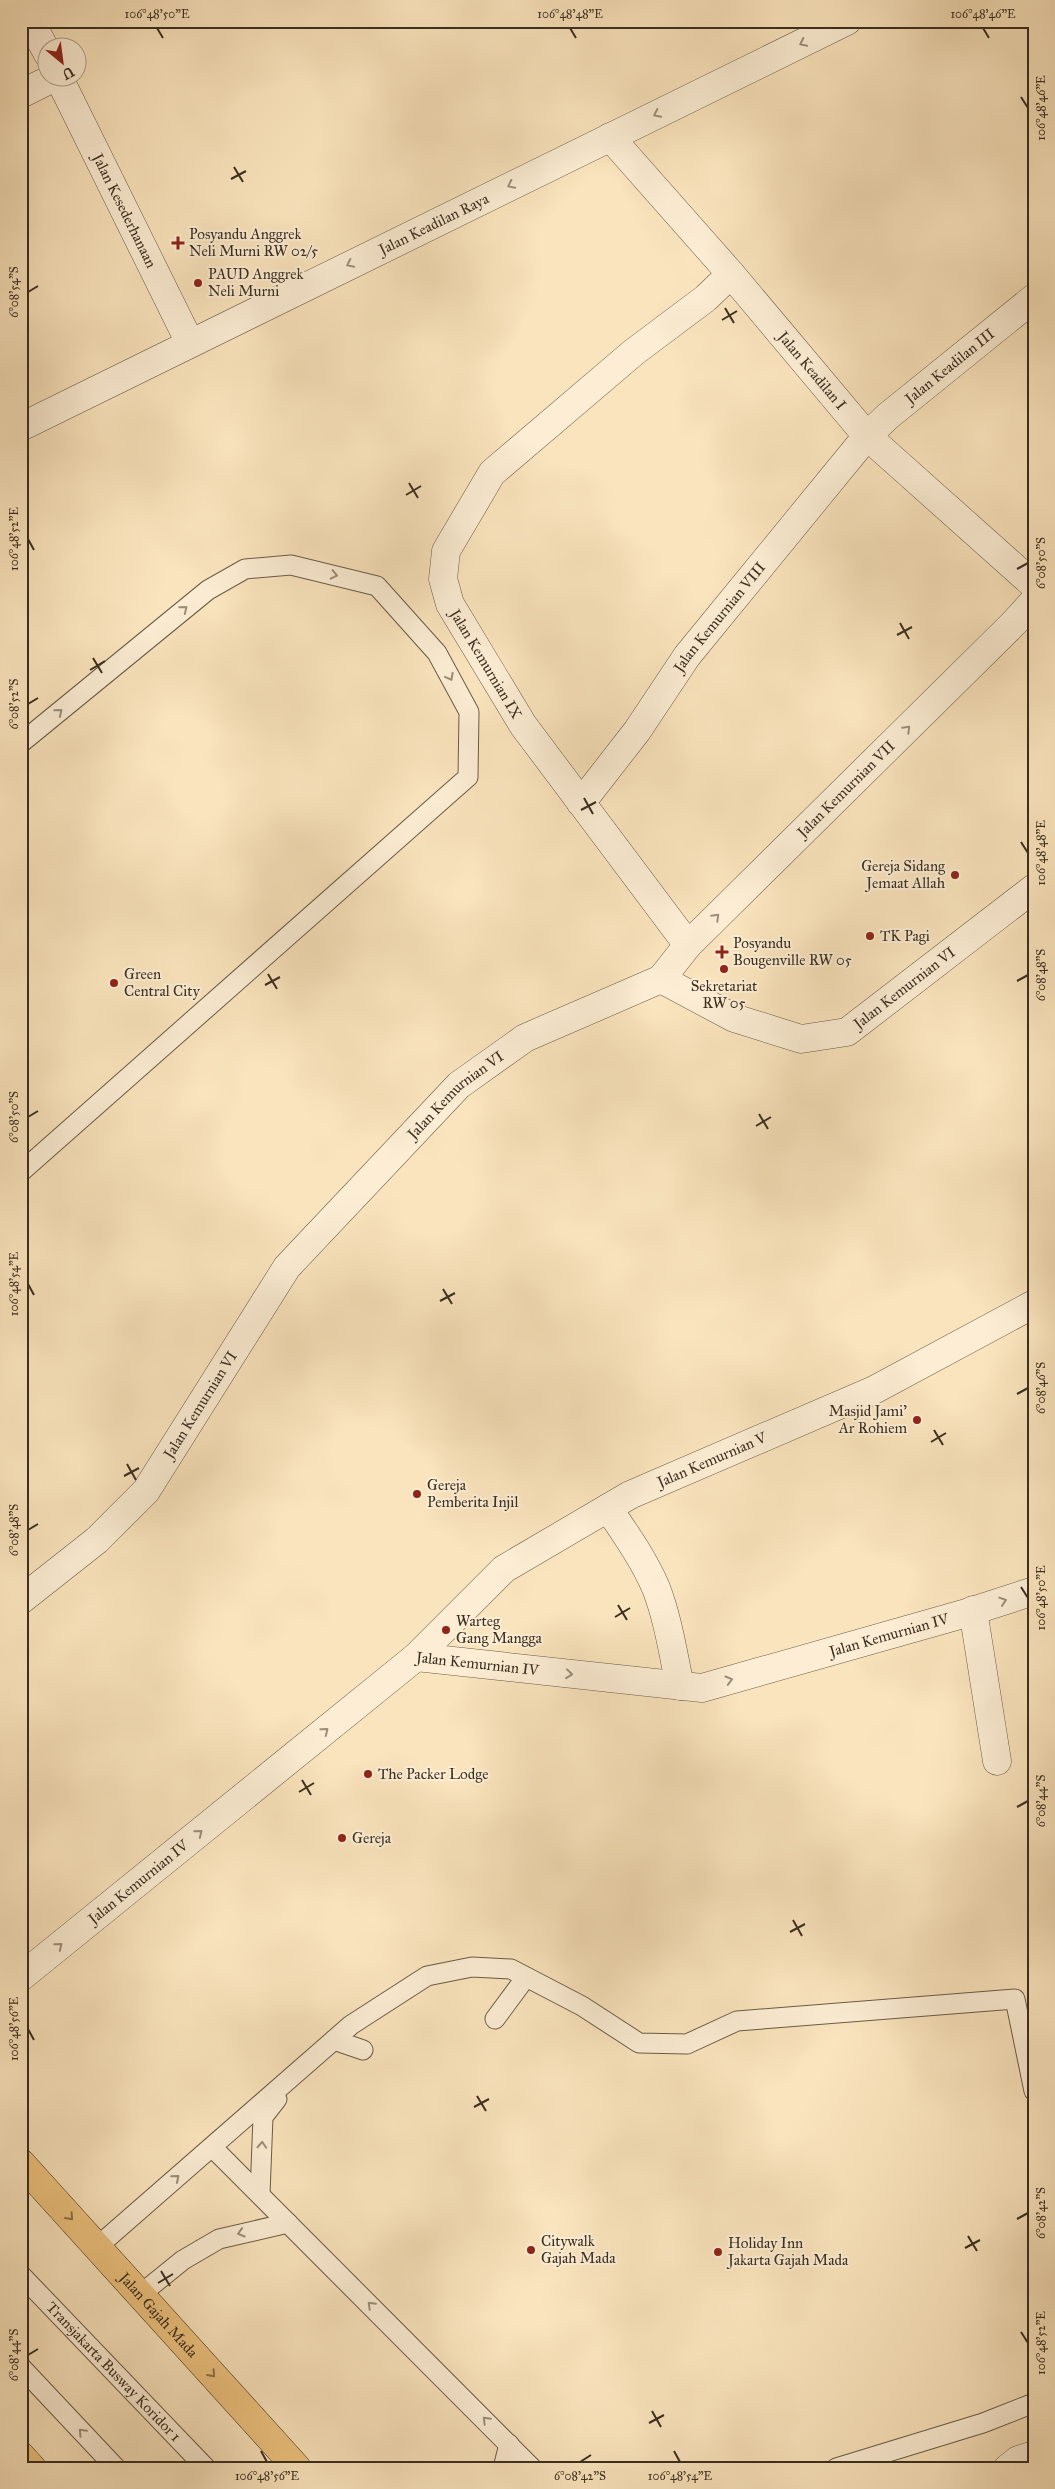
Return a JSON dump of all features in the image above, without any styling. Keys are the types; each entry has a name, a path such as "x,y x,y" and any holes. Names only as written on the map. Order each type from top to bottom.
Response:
{"main road":[{"name":"Jalan Gajah Mada","path":"21,2163 297,2468"},
{"path":"21,2456 32,2468"}],"street":[{"name":"Jalan Keadilan Raya","path":"21,427 847,21"},
{"path":"38,24 43,38"},
{"path":"21,94 38,86"},
{"name":"Jalan Kesederhanaan","path":"65,88 190,343"},
{"name":"Jalan Keadilan I","path":"610,137 731,274 867,436 1034,585"},
{"name":"Jalan Kemurnian IX","path":"688,945 523,725 450,604 443,579 446,551 492,473 634,352 706,298 731,274"},
{"name":"Jalan Keadilan III","path":"867,436 888,416 1034,298"},
{"name":"Jalan Kemurnian VIII","path":"581,803 636,731 687,656 867,436"},
{"name":"Jalan Kemurnian VII","path":"661,979 688,945 1007,630 1034,601"},
{"name":"Jalan Kemurnian VI","path":"21,1600 97,1540 146,1491 287,1267 459,1086 525,1038 661,979 734,1018 801,1039 846,1032 1034,888"},
{"name":"Jalan Kemurnian V","path":"416,1657 504,1569 630,1495 874,1390 1034,1304"},
{"path":"608,1508 626,1534 655,1586 666,1619 680,1686"},
{"name":"Jalan Kemurnian IV","path":"21,1977 416,1657 702,1688 1034,1591"},
{"path":"973,1610 996,1761"},
{"path":"1008,2468 1018,2460 1034,2455"}],"lane":[{"path":"21,743 208,590 245,569 292,565 377,586 438,653 469,712 468,776 21,1172"},
{"path":"97,2247 351,2025 427,1976 472,1967 511,1969 582,2006 639,2043 687,2044 737,2021 1015,1999 1034,2091"},
{"path":"495,2019 526,1978"},
{"path":"334,2040 363,2050"},
{"path":"260,2194 263,2117 294,2076"},
{"path":"212,2147 532,2468"},
{"path":"141,2294 183,2260 220,2239 249,2230 288,2223"},
{"name":"Transjakarta Busway Koridor 1","path":"21,2275 206,2468"},
{"path":"21,2367 116,2468"},
{"path":"836,2468 983,2424 1034,2403"},
{"path":"503,2468 509,2444"}],"place":[{"name":"Posyandu Anggrek Neli Murni RW 02/5","path":"178,243"},
{"name":"PAUD Anggrek Neli Murni","path":"198,283"},
{"name":"Gereja Sidang Jemaat Allah","path":"955,875"},
{"name":"TK Pagi","path":"870,936"},
{"name":"Posyandu Bougenville RW 05","path":"722,952"},
{"name":"Sekretariat RW 05","path":"724,969"},
{"name":"Green Central City","path":"114,983"},
{"name":"Masjid Jami' Ar Rohiem","path":"917,1420"},
{"name":"Gereja Pemberita Injil","path":"417,1494"},
{"name":"Warteg Gang Mangga","path":"446,1630"},
{"name":"The Packer Lodge","path":"368,1774"},
{"name":"Gereja","path":"342,1838"},
{"name":"Citywalk Gajah Mada","path":"531,2250"},
{"name":"Holiday Inn Jakarta Gajah Mada","path":"718,2252"}]}
